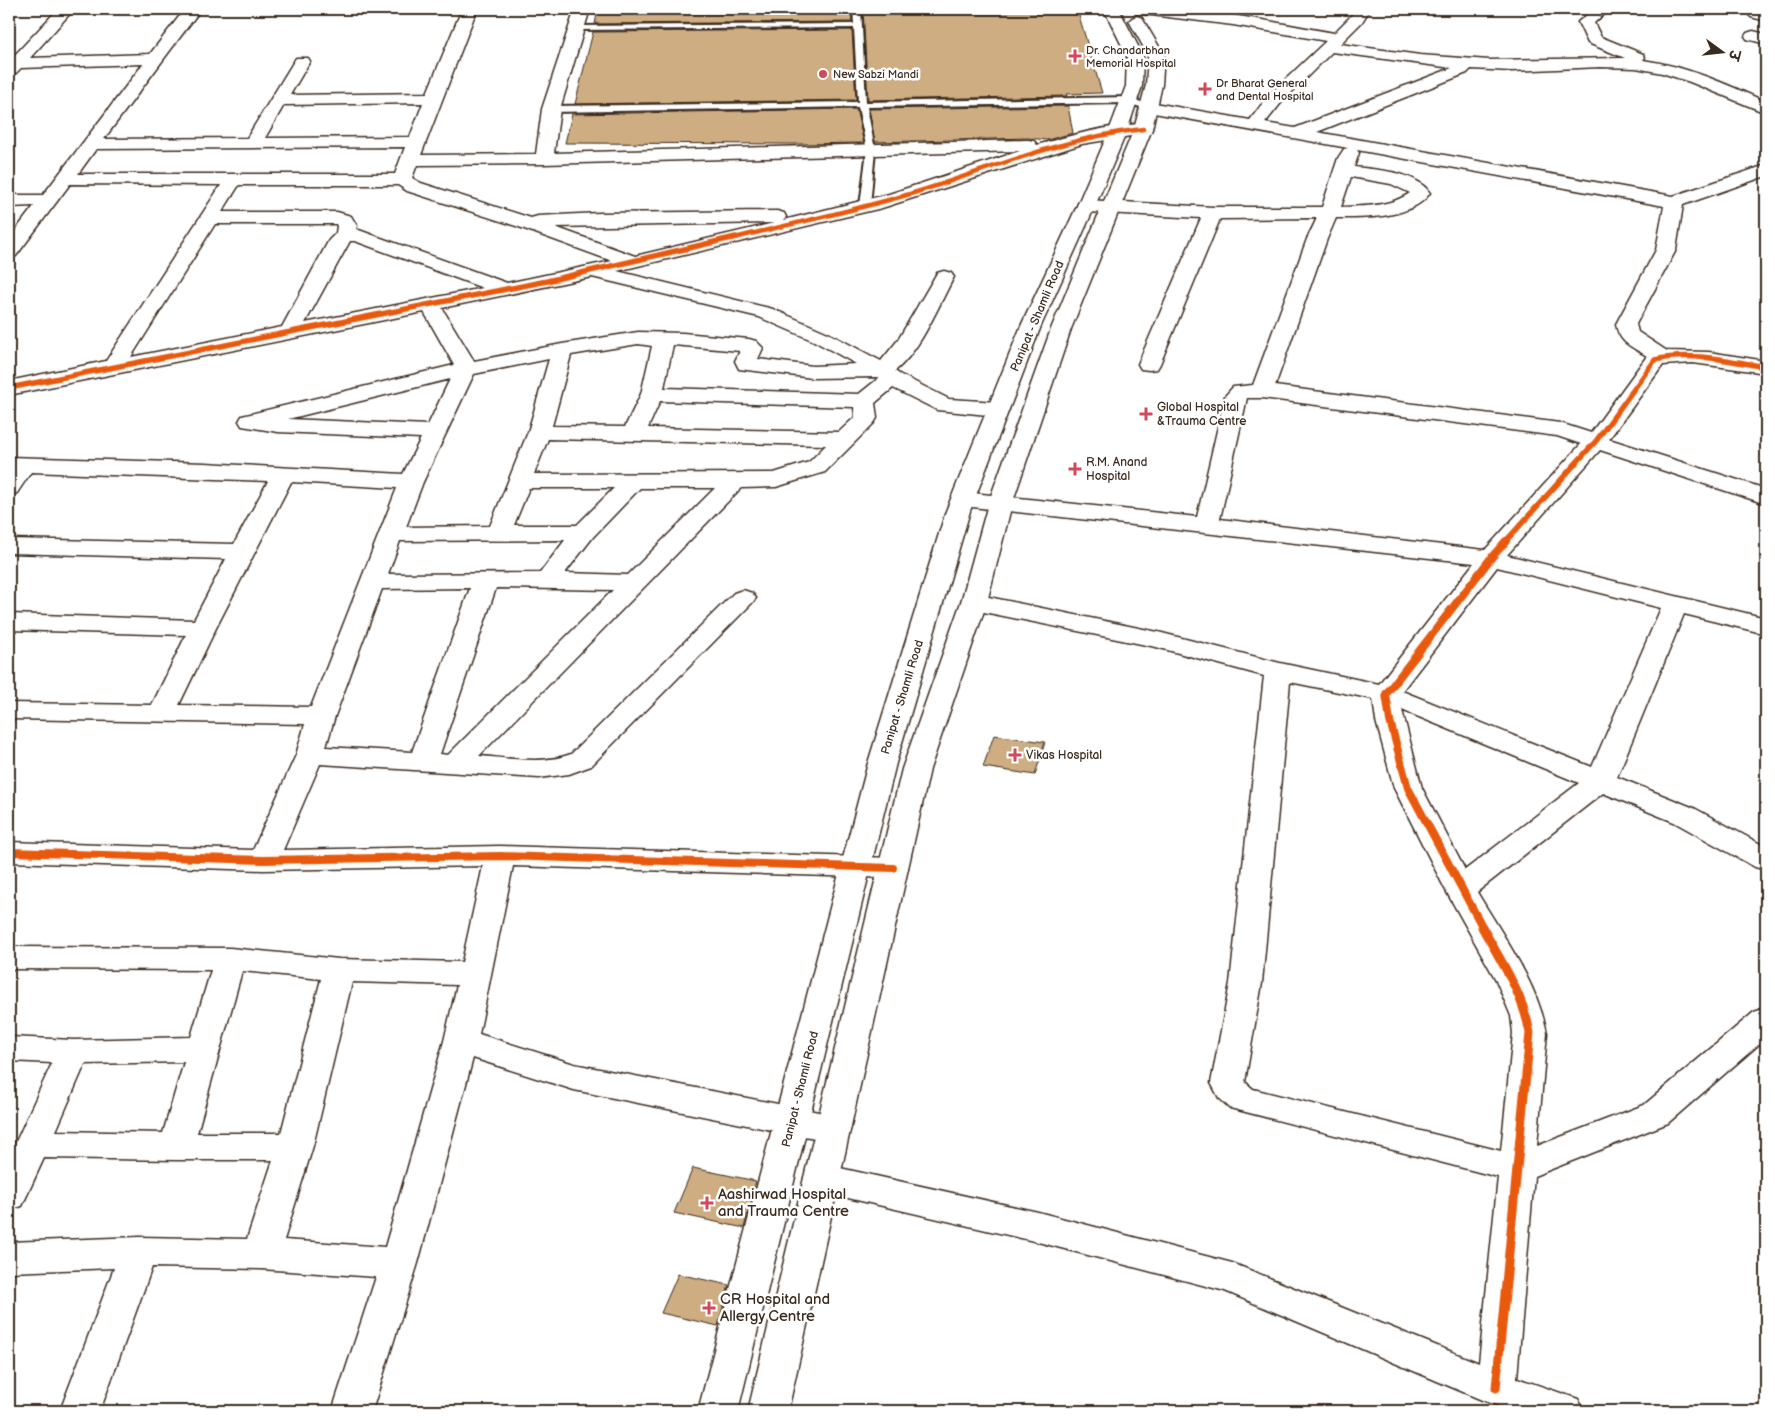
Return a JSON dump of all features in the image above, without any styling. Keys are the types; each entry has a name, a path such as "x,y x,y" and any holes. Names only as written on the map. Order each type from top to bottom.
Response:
{"main road":[{"path":"11,65 66,9"},
{"path":"9,252 193,9"},
{"path":"402,180 469,9"},
{"path":"544,159 551,109 582,9"},
{"name":"Panipat - Shamli Road","path":"1112,9 1135,56 1135,116"},
{"name":"Panipat - Shamli Road","path":"768,1411 916,769 974,602 1000,504 1060,329 1099,207 1135,116 1154,86 1156,55 1130,9"},
{"path":"1143,9 1233,20 1333,42 1466,65 1515,66 1619,63 1650,66 1676,72 1766,108"},
{"path":"1253,127 1275,99 1357,19 1363,9"},
{"path":"1603,9 1586,22 1594,40 1642,60 1650,66"},
{"path":"11,65 155,60"},
{"path":"252,144 302,61"},
{"path":"1296,134 1461,70 1466,65"},
{"path":"277,100 433,98"},
{"path":"9,388 507,290 634,262 897,198 1135,116 1253,127 1674,202 1766,170"},
{"path":"91,144 418,142"},
{"path":"410,160 544,159 1054,144"},
{"path":"1262,391 1317,239 1330,212 1347,158 1356,145"},
{"path":"1099,207 1212,213 1381,211 1396,206 1421,193 1417,188 1406,183 1344,171"},
{"path":"64,179 402,180 414,186 526,222 634,262"},
{"path":"114,366 233,180"},
{"path":"9,201 48,200"},
{"path":"1662,357 1628,335 1626,324 1666,250 1674,202"},
{"name":"Panipat - Shamli Road","path":"718,1411 882,764 962,500 1031,326 1099,207"},
{"path":"1149,364 1212,213"},
{"path":"526,222 697,217 812,219"},
{"path":"207,218 338,218 344,220 347,226 345,235 340,240 290,332"},
{"path":"345,235 357,235 507,290"},
{"path":"593,271 766,313 821,337 944,404 998,409"},
{"path":"519,480 776,480 788,478 817,467 866,418 864,401 887,374 944,277"},
{"path":"263,860 310,755 320,716 411,482 466,369 464,360 430,305"},
{"path":"436,432 278,425 250,421 466,369 562,350 638,338 749,344 752,348 746,362 748,364 822,373 887,374"},
{"path":"634,433 652,394 663,346 661,339"},
{"path":"500,531 539,432 562,350"},
{"path":"1496,1388 1530,1033 1527,1016 1512,980 1460,889 1408,788 1390,721 1386,694 1491,558 1596,441 1651,364 1662,357 1686,357 1766,366"},
{"path":"1207,525 1236,396 1241,392 1262,391 1552,428 1766,497"},
{"path":"652,394 864,401"},
{"path":"539,432 845,439"},
{"path":"9,488 16,464 283,474 411,482"},
{"path":"162,713 203,628 283,474"},
{"path":"547,580 584,532 634,481"},
{"path":"456,763 735,481"},
{"path":"962,500 1207,525 1491,558 1766,626"},
{"path":"392,534 500,531 584,532"},
{"path":"9,546 243,552"},
{"path":"372,582 547,580 634,583"},
{"path":"423,762 484,582"},
{"path":"310,755 539,769 569,765 581,760 703,640 742,598"},
{"path":"974,602 1158,640 1278,671 1386,694 1684,815 1766,860"},
{"path":"1460,889 1601,780 1676,603"},
{"path":"9,622 203,628"},
{"path":"1278,671 1246,983 1228,1083 1231,1089 1242,1099 1516,1168 1656,1114 1766,1020"},
{"path":"9,710 320,716"},
{"path":"9,852 263,860 500,856 893,868"},
{"path":"352,1411 399,1263 461,1041 500,856"},
{"path":"9,958 230,959 339,970 474,974"},
{"path":"176,1147 230,959"},
{"path":"261,1254 295,1146 339,970"},
{"path":"461,1041 574,1077 834,1128"},
{"path":"9,1048 74,1052 205,1049"},
{"path":"9,1196 74,1052"},
{"path":"33,1144 176,1147 295,1146"},
{"path":"822,1178 1038,1227 1232,1278 1496,1388 1564,1411"},
{"path":"9,1257 139,1252 261,1254 399,1263"},
{"path":"80,1411 139,1252"}],"lane":[{"path":"857,9 862,104 871,150 865,206"},
{"path":"576,28 858,26"},
{"path":"551,109 862,104 1135,116"}],"building":[{"path":"598,9 851,9 852,22 595,24"},
{"path":"863,9 1077,9 1102,93 1066,94 1067,96 868,100"},
{"path":"852,30 856,100 575,104 593,32"},
{"path":"1068,106 1073,133 1047,140 1028,138 875,142 869,109"},
{"path":"856,109 864,143 565,143 572,114"},
{"path":"994,735 1045,742 1035,775 983,767"},
{"path":"693,1168 756,1181 744,1228 674,1213"},
{"path":"678,1274 729,1285 718,1326 661,1313"}],"cycle path":[{"path":"9,388 458,299 637,261 875,204 1049,147 1111,133 1143,129"},
{"path":"1496,1388 1530,1033 1527,1016 1512,980 1460,889 1408,788 1390,721 1386,694 1491,558 1596,441 1655,360 1678,356 1726,360 1766,367"},
{"path":"9,852 263,860 500,856 893,868"}],"place":[{"name":"Dr. Chandarbhan Memorial Hospital","path":"1075,56"},
{"name":"New Sabzi Mandi","path":"823,74"},
{"name":"Dr Bharat General and Dental Hospital","path":"1205,89"},
{"name":"Global Hospital &Trauma Centre","path":"1146,414"},
{"name":"R.M. Anand Hospital","path":"1075,469"},
{"name":"Vikas Hospital","path":"1015,755"},
{"name":"Aashirwad Hospital and Trauma Centre","path":"707,1203"},
{"name":"CR Hospital and Allergy Centre","path":"709,1308"}]}
